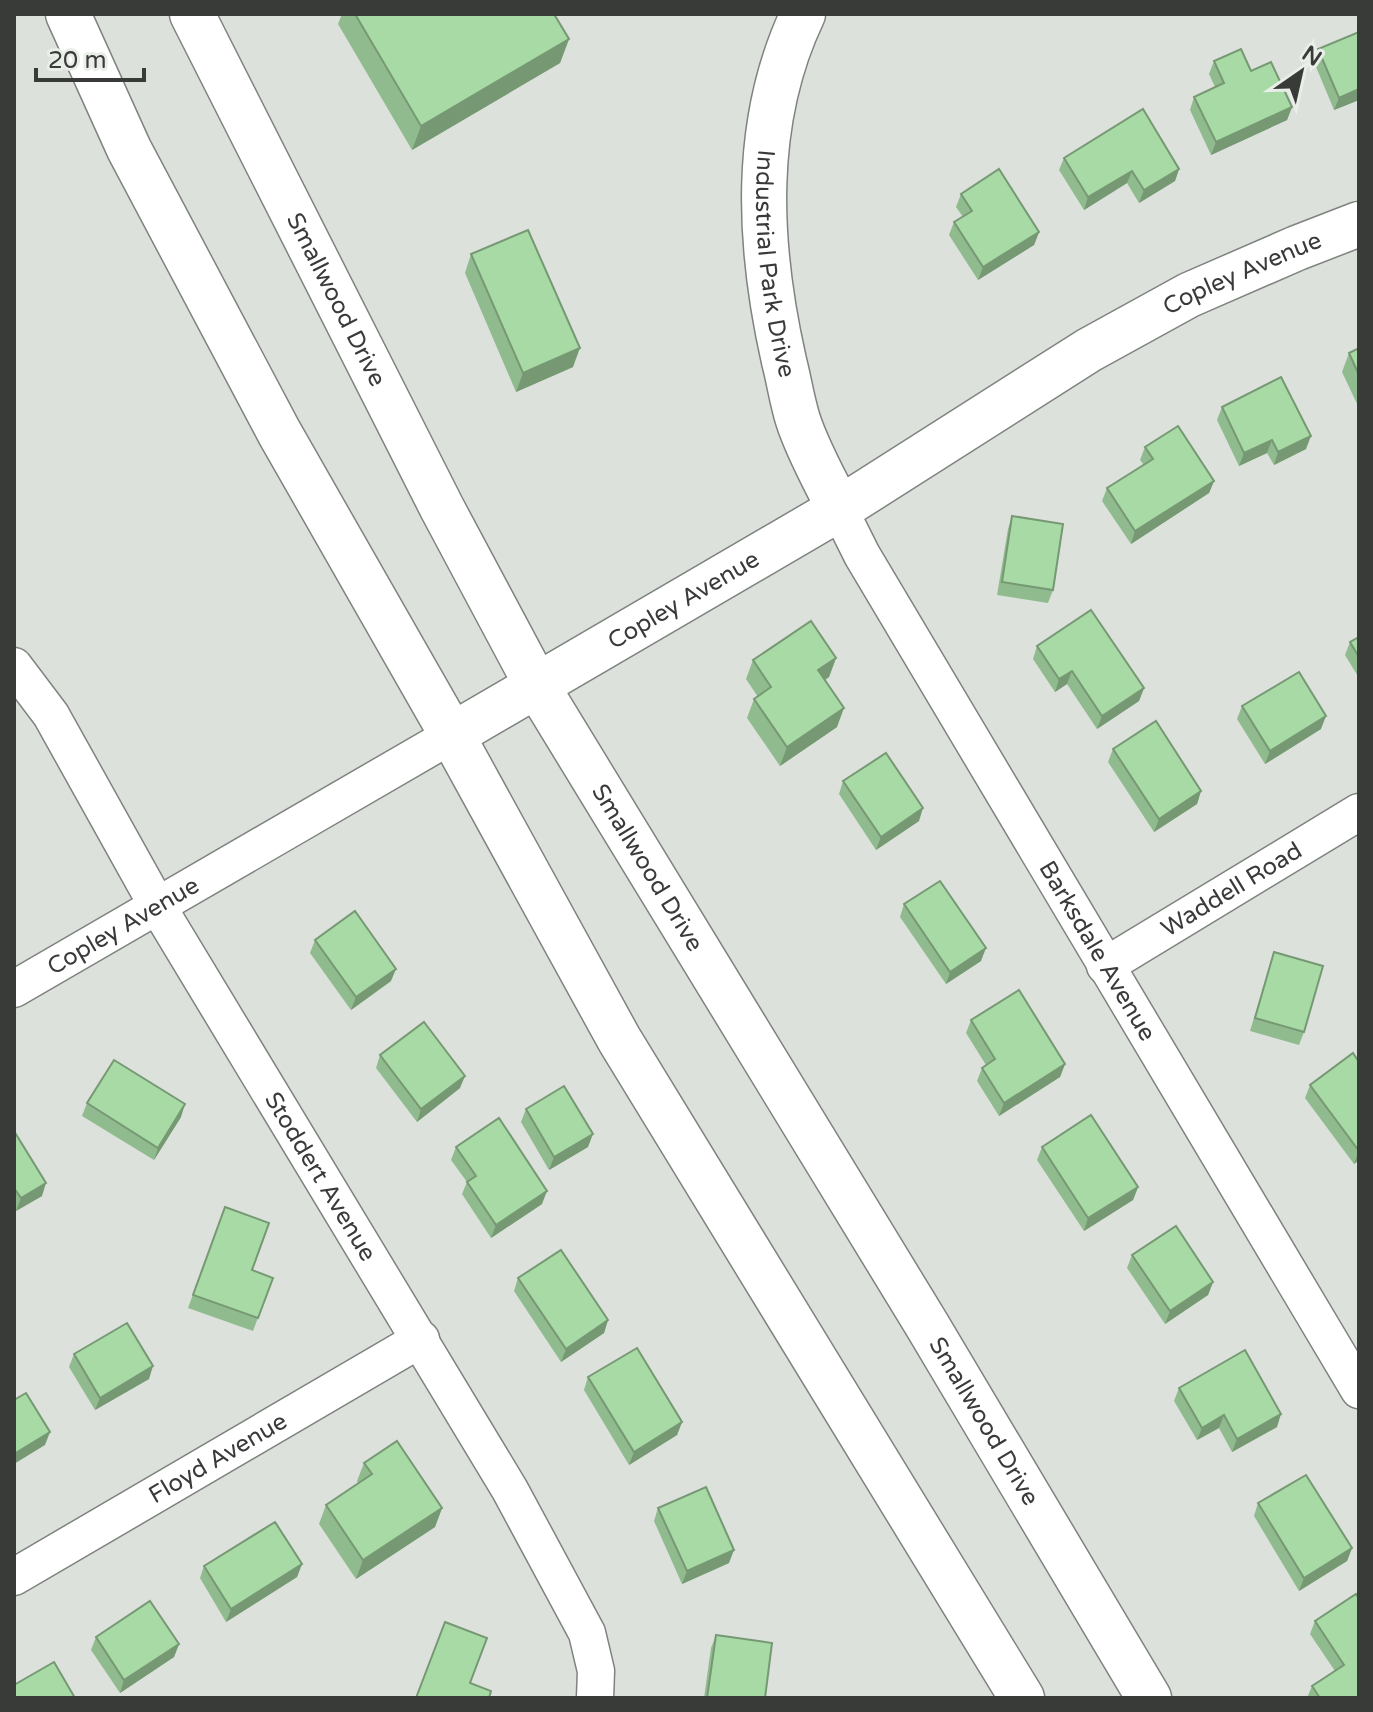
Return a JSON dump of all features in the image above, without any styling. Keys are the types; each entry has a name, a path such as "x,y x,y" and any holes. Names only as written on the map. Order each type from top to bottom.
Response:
{"main road":[{"path":"68,14 129,149 279,432 452,735 619,1039 1022,1698"},
{"name":"Smallwood Drive","path":"192,14 442,508 537,686 927,1325 1149,1698"},
{"name":"Industrial Park Drive","path":"803,14 775,89 767,134 764,238 774,315 798,420 839,509"},
{"name":"Copley Avenue","path":"452,735 839,509 1089,350 1189,295 1359,224"}],"street":[{"name":"Barksdale Avenue","path":"839,509 862,555 1359,1390"},
{"name":"Stoddert Avenue","path":"14,666 51,715 158,907 510,1490 587,1633 596,1671 595,1698"},
{"name":"Copley Avenue","path":"14,989 452,735"},
{"name":"Waddell Road","path":"1105,966 1359,812"},
{"name":"Floyd Avenue","path":"14,1577 421,1339"}],"building":[{"path":"355,14 554,14 569,39 421,126"},
{"path":"1359,32 1359,89 1339,98 1318,49"},
{"path":"1241,49 1251,71 1271,62 1292,107 1216,142 1194,97 1224,83 1214,61"},
{"path":"1143,109 1179,169 1144,190 1132,171 1088,197 1064,158"},
{"path":"999,169 1039,232 983,267 954,222 972,211 961,194"},
{"path":"528,230 580,348 523,373 471,254"},
{"path":"1359,348 1359,375 1349,353"},
{"path":"1281,377 1311,436 1278,452 1272,440 1244,453 1222,407"},
{"path":"1178,426 1214,481 1135,531 1107,488 1153,459 1145,447"},
{"path":"1012,516 1063,524 1053,590 1002,582"},
{"path":"1091,610 1144,688 1102,716 1072,671 1059,679 1037,646"},
{"path":"811,621 836,658 818,670 844,708 787,747 754,699 771,687 753,660"},
{"path":"1359,637 1359,657 1350,642"},
{"path":"1299,672 1326,716 1270,751 1242,706"},
{"path":"1156,721 1201,791 1159,819 1113,749"},
{"path":"886,753 923,808 881,837 843,781"},
{"path":"940,881 986,948 950,972 904,904"},
{"path":"355,911 396,969 356,997 315,940"},
{"path":"1274,952 1323,966 1304,1032 1255,1018"},
{"path":"1019,990 1065,1064 1004,1103 982,1068 995,1059 971,1020"},
{"path":"424,1022 465,1076 421,1109 380,1055"},
{"path":"1353,1053 1359,1062 1359,1151 1310,1085"},
{"path":"114,1060 185,1104 158,1148 87,1103"},
{"path":"564,1086 593,1134 554,1157 526,1109"},
{"path":"1091,1115 1138,1187 1088,1218 1042,1147"},
{"path":"499,1118 547,1191 496,1225 467,1182 476,1176 456,1147"},
{"path":"14,1131 46,1183 21,1198 14,1188"},
{"path":"225,1207 269,1223 252,1270 273,1278 258,1318 193,1295"},
{"path":"1176,1226 1213,1282 1170,1311 1132,1255"},
{"path":"561,1250 608,1320 566,1349 518,1278"},
{"path":"127,1323 153,1366 100,1398 74,1354"},
{"path":"637,1348 682,1422 634,1452 588,1377"},
{"path":"1245,1350 1281,1414 1237,1439 1224,1415 1202,1428 1179,1388"},
{"path":"26,1393 50,1432 14,1454 14,1400"},
{"path":"397,1441 442,1508 363,1560 326,1505 372,1474 364,1463"},
{"path":"1306,1475 1352,1548 1304,1578 1258,1503"},
{"path":"706,1487 734,1550 687,1571 658,1508"},
{"path":"275,1522 302,1564 231,1609 204,1566"},
{"path":"1356,1594 1359,1599 1359,1698 1320,1698 1312,1686 1344,1665 1315,1621"},
{"path":"150,1601 179,1644 124,1680 96,1637"},
{"path":"445,1622 487,1638 470,1683 491,1691 489,1698 416,1698"},
{"path":"716,1635 772,1643 765,1698 707,1698"},
{"path":"54,1662 75,1698 14,1698 14,1685"}]}
